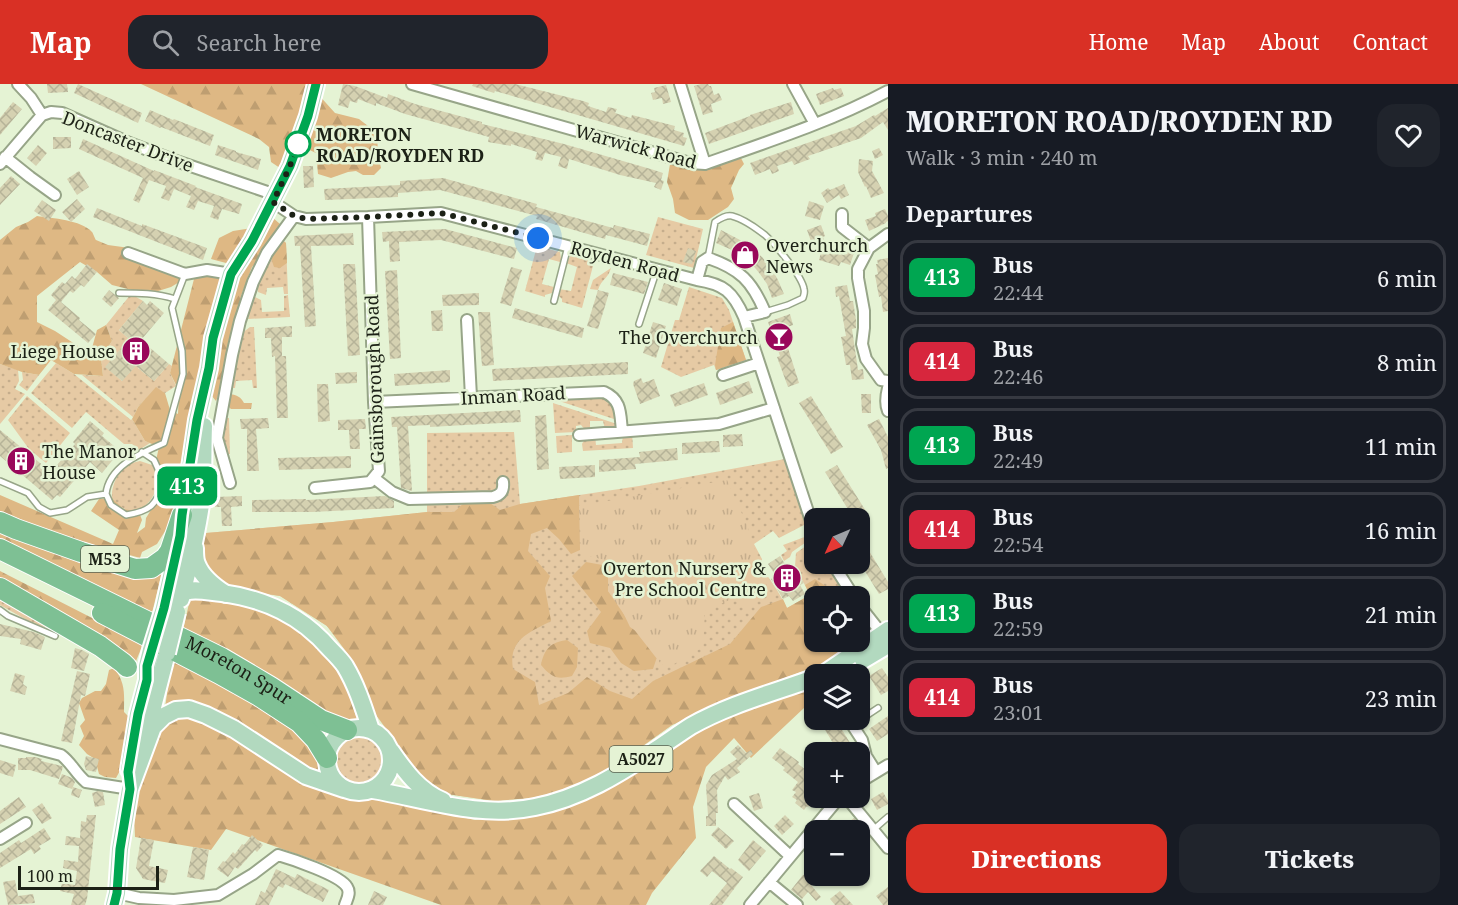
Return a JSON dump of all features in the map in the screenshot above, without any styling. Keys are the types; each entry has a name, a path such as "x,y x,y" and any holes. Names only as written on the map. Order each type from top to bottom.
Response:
{"highway":[{"name":"M53","path":"0,522 135,569 151,568 165,558 170,551 182,515"},
{"name":"Moreton Spur","path":"0,549 222,658 321,720 347,730"},
{"name":"Moreton Spur","path":"0,563 259,696 299,722 316,740 327,758"},
{"path":"0,588 100,646 127,668"}],"main road":[{"path":"170,610 197,420 209,368 213,338 231,274 252,241 290,166 308,116 316,84"},
{"path":"182,592 195,541 213,419 209,368"},
{"path":"195,541 196,564 215,587 226,594"},
{"path":"130,789 128,772 138,714 172,599 182,592 191,590 241,596 271,605 307,626 344,665 371,730"},
{"path":"843,664 887,638"},
{"path":"127,668 138,668 155,656"},
{"path":"138,764 155,656"},
{"path":"127,668 134,676 138,714"},
{"name":"A5027","path":"373,790 460,808 508,810 534,808 560,801 607,781 691,726 730,707 804,681"},
{"path":"115,899 120,849 130,789 138,764 153,727 164,716 176,710 189,709 206,715 234,729 306,776 344,789 354,792 364,793 373,790 388,776 392,757 389,747 379,734 363,728 355,728 347,730 333,741 327,758 328,768 337,784 344,789"},
{"name":"A5027","path":"389,747 404,770 424,790 435,798 460,808"}],"street":[{"path":"18,84 42,115"},
{"name":"Warwick Road","path":"412,84 690,163 705,164 815,124 888,91"},
{"path":"680,84 705,164"},
{"path":"794,84 815,124"},
{"name":"Doncaster Drive","path":"3,160 42,115 51,112 62,113 127,142 274,198"},
{"path":"3,160 54,195"},
{"name":"Royden Road","path":"274,198 294,216 306,219 441,213 714,283 728,291 738,303 744,317 807,508"},
{"path":"842,214 842,227 869,248"},
{"path":"230,483 213,419 242,313 253,282 267,253 294,216"},
{"name":"Gainsborough Road","path":"315,488 370,482 379,471 374,402 368,217"},
{"path":"888,234 869,248 858,269 864,311 862,344 866,359 881,380 888,381"},
{"path":"128,253 185,274 207,270 231,274"},
{"path":"697,280 702,262 708,258 725,264 742,276 756,292 765,312 744,317"},
{"path":"467,320 471,397"},
{"path":"723,375 759,363"},
{"path":"888,388 886,407 888,411"},
{"name":"Inman Road","path":"374,402 604,392 618,402 622,431"},
{"path":"579,435 719,424 774,408"},
{"path":"374,478 392,492 410,499 493,497 501,493 504,488 503,482"},
{"path":"870,618 887,638"},
{"path":"858,730 866,756 876,772"},
{"path":"0,740 61,755 86,782 130,789"},
{"path":"870,776 888,765"},
{"path":"734,804 790,856"},
{"path":"750,905 831,808"},
{"path":"855,808 888,848"},
{"path":"0,839 26,823"},
{"path":"115,899 135,901 219,900 278,855 296,860 346,885 349,891 345,905"},
{"path":"769,882 797,905"}],"lane":[{"path":"708,258 715,222 722,217 731,216 750,224 767,236 790,265 805,291 802,298 765,312"},
{"path":"554,301 568,246"},
{"path":"639,324 657,269"},
{"path":"142,452 154,460 164,482 158,500 143,512 126,515 111,505 106,494 107,488 118,468 142,452 164,444 183,374 182,351 172,308 185,274"},
{"path":"119,293 143,292 175,299"},
{"path":"0,481 28,493 39,507 50,513 67,510 87,497 106,494"},
{"path":"0,610 8,616 55,636"},
{"path":"870,713 878,708"},
{"path":"873,830 888,817"}],"green space":[{"path":"141,84 306,84 297,134 280,168 271,162 269,147 259,139"},
{"path":"317,93 335,113 359,119 377,133 381,168 374,175 363,175 356,171 331,178 318,174 316,153 301,146"},
{"path":"740,156 744,164 731,188 734,199 728,207 708,220 689,220 675,213 667,182 670,164 685,164 700,169 709,168"},
{"path":"37,216 66,220 81,225 92,232 96,240 108,245 137,249 149,264 183,276 181,281 171,287 155,292 132,290 112,285 97,272 80,262 37,296 37,322 81,348 92,348 97,330 106,325 112,341 101,358 103,376 74,374 51,360 39,375 0,364 0,240 16,227"},
{"path":"272,217 280,224 275,242 252,267 241,296 220,391 216,401 211,395 213,370 180,482 172,520 157,544 142,552 140,558 56,534 0,511 0,495 113,544 119,530 91,511 99,499 112,498 124,509 139,512 142,520 137,533 145,527 146,518 164,489 164,474 155,465 159,447 145,441 132,419 138,407 156,387 165,393 170,410 178,414 179,391 170,373 194,279 242,262 226,263 211,259 219,238 233,231 252,228"},
{"path":"658,217 703,229 694,268 646,255"},
{"path":"282,240 286,243 287,263 280,268 274,267 273,252"},
{"path":"284,241 286,243 288,294 284,294 283,287 267,288 266,295 258,292 257,282 273,250"},
{"path":"537,246 560,252 560,262 549,259 542,284 554,287 552,293 545,297 525,291"},
{"path":"571,255 594,262 582,308 562,302 558,295 559,289 571,291 577,267 566,263"},
{"path":"611,268 598,290 590,289 593,280"},
{"path":"689,287 722,298 729,310 746,360 716,370 714,365 681,377 661,367 675,320 679,320"},
{"path":"131,294 143,301 119,330 129,339 106,367 122,381 139,362 138,368 154,381 169,364 172,366 170,373 176,386 165,393 156,388 138,407 133,417 82,375 103,376 101,358 112,341 106,325"},
{"path":"288,295 290,317 248,319 247,314 253,296 261,300 262,312 284,311 284,296"},
{"path":"733,322 746,360 716,370 721,328"},
{"path":"250,327 254,327 257,388 253,388 252,380 236,381 235,388 231,388 238,336"},
{"path":"56,363 74,374 132,419 145,441 150,443 139,450 132,444 124,444 86,412 72,428 31,393"},
{"path":"0,364 18,370 19,381 15,389 25,394 0,424"},
{"path":"22,372 39,375 27,391 19,385 23,380"},
{"path":"230,394 239,397 244,403 252,403 251,409 231,409 228,406"},
{"path":"27,396 70,433 46,463 29,449 8,420"},
{"path":"606,396 615,405 617,420 553,399 553,397"},
{"path":"553,403 617,423 616,427 605,429 603,421 590,421 590,431 586,431 581,425 576,426 576,432 555,433"},
{"path":"226,418 229,418 230,454 226,454 222,442"},
{"path":"514,432 520,504 639,486 785,459 804,518 804,525 779,538 773,531 754,544 762,559 762,569 787,608 804,598 804,652 822,652 829,661 821,664 804,664 804,671 716,704 672,725 598,778 531,798 494,801 447,794 373,711 351,658 327,626 280,596 240,590 206,533 427,512 427,433"},
{"path":"632,433 633,448 583,451 582,444 585,438 595,436 596,445 622,443 623,435"},
{"path":"572,435 572,452 557,453 556,436"},
{"path":"140,461 152,465 160,476 159,482 154,495 145,506 134,511 127,510 112,498 114,485 117,476 126,466"},
{"path":"727,480 747,525 768,590 745,607 736,597 705,611 703,647 669,667 661,664 608,591 612,562 582,554 579,506"},
{"path":"579,495 580,550 571,554 547,528 531,534 528,551 550,576 545,588 551,621 522,638 517,644 512,659 513,669 535,682 539,705 568,693 587,677 610,691 632,699 653,681 730,644 761,607 783,599 787,608 804,598 804,652 843,652 821,664 804,664 804,671 716,704 672,725 598,778 564,791 531,798 494,801 447,794 420,775 373,711 351,658 327,626 280,596 220,585 208,571 200,552 206,533 427,512 454,512 464,503 484,499 500,510 520,504"},
{"path":"0,527 163,568 152,613 0,539"},
{"path":"804,537 804,544 784,561 781,555 787,551 783,545"},
{"path":"804,547 804,574 833,574 840,586 805,586 795,566 796,553"},
{"path":"586,562 608,566 608,591 619,604 630,627 647,639 657,657 653,669 634,671 621,663 610,648 590,643 587,631 601,612 572,576"},
{"path":"0,571 143,644 136,661 0,581"},
{"path":"815,579 826,586 806,586"},
{"path":"0,595 46,622 45,627 34,624 0,605"},
{"path":"190,599 240,602 276,615 314,643 344,680 357,719 341,722 183,630"},
{"path":"567,640 578,648 577,667 572,676 555,677 541,665 542,659 549,647"},
{"path":"176,658 295,732 314,753 322,776 213,711 165,708 169,679"},
{"path":"114,668 122,684 124,712 128,716 122,767 116,778 99,774 95,759 79,745 84,736 80,726 85,720 79,703 82,698 95,691 101,691 106,684 109,670"},
{"path":"804,689 804,708 751,758 734,738 706,767 693,807 696,838 652,893 646,905 441,905 226,829 211,850 135,837 133,792 157,733 173,718 187,715 215,726 340,796 363,801 377,797 475,820 521,816 734,712"},
{"path":"355,737 365,737 377,744 384,756 384,766 377,778 365,785 355,785 340,774 336,766 336,756 347,741"}],"building":[{"path":"47,84 67,84 68,92 48,93"},
{"path":"78,84 142,113 138,123 74,93"},
{"path":"343,84 387,98 388,94 415,104 482,122 482,124 564,144 654,170 663,173 661,180 664,181 661,190 654,187 656,183 620,175 569,159 567,169 558,166 561,157 545,153 542,161 535,159 537,152 511,144 511,146 488,142 489,137 405,114 376,103 376,106 358,99 357,103 350,101 348,108 338,105"},
{"path":"473,84 515,84 583,101 589,103 588,106 606,112 608,107 617,109 615,113 631,118 632,115 675,126 674,130 684,133 683,137 687,138 684,146 495,91 494,93 472,86"},
{"path":"701,84 711,86 714,95 719,93 722,100 711,104 713,112 703,115 694,86"},
{"path":"666,85 671,102 663,104 662,98 653,100 651,93 655,92 654,88"},
{"path":"833,88 834,90 841,88 844,96 820,105 816,94"},
{"path":"13,102 22,109 0,135 0,118"},
{"path":"791,102 794,114 709,144 705,133"},
{"path":"888,108 888,130 883,122 861,138 808,156 810,159 794,165 792,161 777,166 779,171 772,174 770,169 755,175 750,163 856,126"},
{"path":"150,110 214,135 210,146 145,121"},
{"path":"53,137 71,137 71,148 53,149"},
{"path":"83,139 154,171 242,204 239,214 222,209 218,220 210,217 214,206 198,201 194,210 186,207 191,196 174,189 169,201 161,198 166,186 149,180 139,203 133,200 143,178 79,149"},
{"path":"38,145 47,153 36,166 27,158"},
{"path":"218,145 261,159 258,170 215,155"},
{"path":"879,148 883,155 875,159 872,151"},
{"path":"859,159 873,161 872,171 884,193 871,198 858,172"},
{"path":"303,166 313,166 314,187 304,188"},
{"path":"79,171 89,187 77,195 67,179"},
{"path":"11,176 20,184 0,205 0,188"},
{"path":"443,178 613,228 614,225 650,234 647,246 606,235 605,239 536,219 537,216 440,190 398,193 398,197 325,200 324,189 400,185 400,181"},
{"path":"844,184 849,195 841,199 839,195 827,203 821,193 828,188 830,190"},
{"path":"77,199 85,209 71,222 62,212"},
{"path":"42,200 56,210 49,221 34,211"},
{"path":"809,201 824,206 820,220 805,216"},
{"path":"97,208 207,248 203,260 93,217"},
{"path":"885,209 888,221 869,231 865,220"},
{"path":"821,225 824,240 812,244 807,230"},
{"path":"445,229 517,248 514,259 441,240 399,242 400,261 390,262 389,241 383,242 382,232"},
{"path":"721,230 740,240 762,257 772,269 784,294 772,298 767,284 751,263 739,253 716,243"},
{"path":"353,233 354,245 311,246 316,326 305,327 300,246 295,246 294,236"},
{"path":"688,248 696,251 692,264 683,262"},
{"path":"822,248 844,255 846,250 854,253 850,265 841,262 839,266 819,260"},
{"path":"888,258 888,311 883,312 875,275 878,274 876,264 878,264 877,260"},
{"path":"87,264 97,272 84,287 81,285 73,293 70,291 61,302 96,334 88,343 48,310 56,300 51,295 62,282 65,284 72,276 75,279"},
{"path":"343,264 355,264 360,355 348,356"},
{"path":"511,267 522,270 511,306 500,303"},
{"path":"397,270 401,358 390,359 385,271"},
{"path":"613,273 648,282 644,294 610,285"},
{"path":"664,283 682,289 677,306 658,300"},
{"path":"847,285 850,301 853,301 856,320 856,328 852,329 858,370 863,369 864,379 852,380 850,365 846,365 841,337 846,336 839,296 836,297 835,287"},
{"path":"109,290 119,298 111,307 102,299"},
{"path":"598,290 609,293 598,329 587,326"},
{"path":"479,293 479,305 443,306 442,295"},
{"name":"Liege House","path":"143,301 147,305 150,301 164,313 141,340 169,364 154,381 136,366 122,381 105,367 129,339 119,330"},
{"path":"515,308 584,328 582,338 512,318"},
{"path":"442,310 443,331 432,331 431,311"},
{"path":"478,312 490,312 494,365 482,366"},
{"path":"790,314 793,325 782,329 799,383 788,387 768,322"},
{"path":"653,322 666,326 656,358 643,353"},
{"path":"292,326 292,337 282,337 282,356 286,356 288,418 277,418 275,356 272,357 271,338 265,338 265,328"},
{"path":"628,362 628,374 493,381 492,369"},
{"path":"450,370 450,382 395,386 394,374"},
{"path":"357,372 357,383 336,384 335,373"},
{"path":"641,378 643,383 654,379 660,396 640,404 633,384"},
{"path":"749,381 753,393 720,405 716,393"},
{"path":"704,383 708,395 675,407 670,395"},
{"path":"317,384 328,384 330,421 318,422"},
{"path":"861,394 871,394 871,413 862,413"},
{"path":"811,396 843,447 831,454 799,403"},
{"path":"520,410 521,422 408,426 412,491 401,488 397,427 392,427 391,417"},
{"path":"546,415 549,469 537,470 535,416"},
{"path":"268,418 269,428 256,429 259,471 247,471 247,429 241,429 240,419"},
{"path":"365,419 366,429 359,429 360,449 350,449 349,430 338,430 338,420"},
{"path":"879,419 888,437 888,468 886,469 881,450 867,425"},
{"name":"The Manor House","path":"90,421 104,433 102,436 120,451 102,473 90,462 60,497 57,495 52,500 0,456 0,430 51,472 75,444 73,442"},
{"path":"742,434 743,446 723,447 723,435"},
{"path":"719,441 720,452 682,454 682,443"},
{"path":"677,448 678,460 635,464 636,469 599,472 599,460 640,457 639,452"},
{"path":"351,456 351,468 279,470 278,458"},
{"path":"595,465 595,477 560,479 559,467"},
{"path":"837,465 864,508 847,508 825,472"},
{"path":"242,496 242,506 231,507 232,526 222,526 221,507 215,507 215,497"},
{"path":"385,496 394,501 394,508 252,512 252,500"},
{"path":"870,552 888,582 888,589 879,594 867,574 870,574"},
{"name":"Overton Nursery & Pre School Centre","path":"780,556 790,572 795,569 804,583 800,585 804,595 793,601 789,596 783,599 771,579 776,576 768,564"},
{"path":"0,624 45,637 41,650 20,644 21,639 0,636"},
{"path":"75,648 89,654 84,671 71,668"},
{"path":"882,668 888,677 888,691 881,695 870,675"},
{"path":"77,671 90,674 85,696 81,695 72,743 61,741"},
{"path":"15,673 25,676 23,684 27,687 25,695 10,691"},
{"path":"888,716 888,734 877,741 870,728"},
{"path":"825,730 842,730 850,742 832,742"},
{"path":"738,745 746,753 751,750 753,754 737,768 740,772 728,780 725,776 717,790 716,826 706,826 706,816 708,816 706,785 712,775 737,759 730,752"},
{"path":"780,748 804,768 804,810 795,803 797,800 792,797 796,792 792,790 798,782 772,758"},
{"path":"86,756 99,759 96,772 86,770 84,764"},
{"path":"35,757 42,759 41,761 62,766 59,779 30,770 18,770 18,758"},
{"path":"0,760 16,765 13,777 0,773"},
{"path":"62,774 72,778 75,782 72,789 58,784"},
{"path":"73,787 82,790 79,798 71,795"},
{"path":"103,792 105,805 95,807 92,793"},
{"path":"883,792 888,804 877,810 871,799"},
{"path":"759,793 763,808 754,811 749,796"},
{"path":"19,797 26,807 0,824 0,811"},
{"path":"42,803 52,818 42,824 32,810"},
{"path":"87,815 96,815 87,899 85,905 71,905 74,894 60,891 62,883 75,885 77,871 63,868 64,860 78,862 79,846 65,845 66,836 80,838 81,821 86,822"},
{"path":"785,815 794,824 782,835 774,826"},
{"path":"718,827 734,841 726,849 711,835"},
{"path":"44,828 51,839 39,846 41,849 34,854 31,849 0,868 0,853 19,840 21,843"},
{"path":"252,835 263,845 257,852 255,850 238,869 235,867 228,877 217,869 233,852 235,854"},
{"path":"141,838 154,840 149,866 168,870 165,883 143,879 136,868"},
{"path":"753,840 766,851 749,871 738,860"},
{"path":"193,847 209,850 204,880 187,877"},
{"path":"714,856 743,877 722,905 709,905 727,883 712,871 707,877 700,871"},
{"path":"276,869 295,878 297,874 329,890 323,902 285,884 283,888 278,886 269,905 255,905 261,891 265,893"},
{"path":"804,874 804,886 812,886 821,897 816,901 808,892 802,899 791,890"},
{"path":"15,880 18,896 33,894 35,903 8,905 3,882"},
{"path":"888,887 888,905 883,905 876,896"},
{"path":"374,891 387,897 383,905 368,905"},
{"path":"840,891 853,905 835,905 830,899"}],"bus line":[{"name":"413","path":"114,905 130,789 128,772 138,714 147,680 147,666 164,608 180,536 197,420 209,368 213,338 231,274 252,241 290,166 308,116 316,84"}],"place":[{"name":"MORETON ROAD/ROYDEN RD","path":"298,144"},
{"name":"Overchurch News","path":"745,255"},
{"name":"The Overchurch","path":"779,337"},
{"name":"Liege House","path":"136,351"},
{"name":"The Manor House","path":"21,461"},
{"name":"Overton Nursery & Pre School Centre","path":"787,578"}],"route":[{"path":"298,144 273,202 294,216 306,219 328,219 441,213 538,238"}]}
